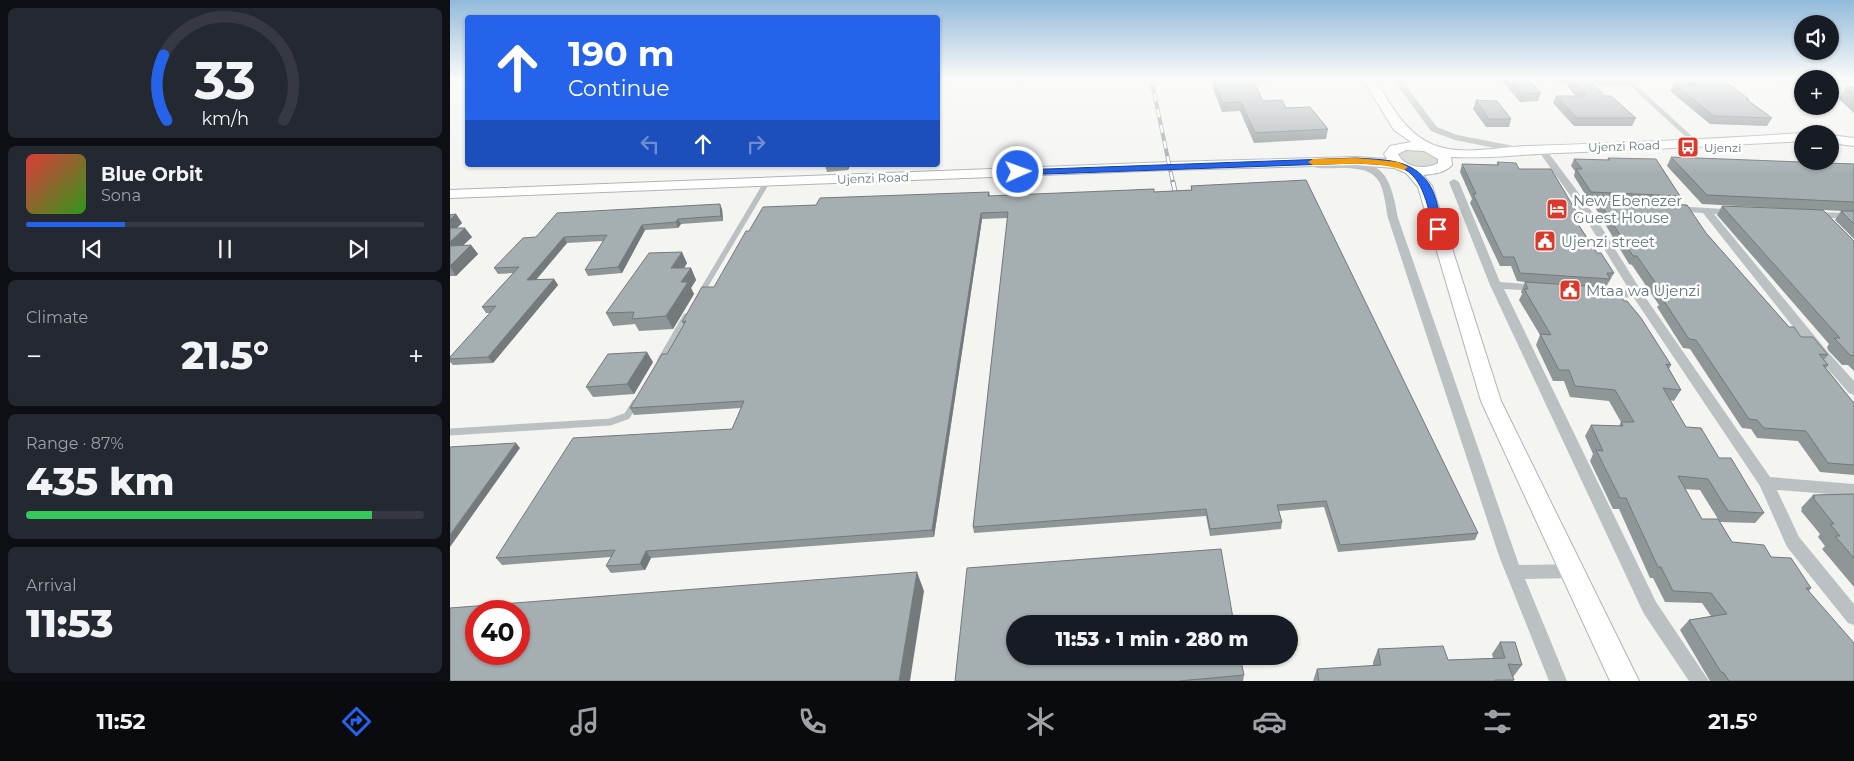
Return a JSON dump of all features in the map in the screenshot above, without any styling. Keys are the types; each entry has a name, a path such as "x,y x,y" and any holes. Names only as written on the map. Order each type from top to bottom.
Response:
{"street":[{"path":"1388,110 1399,127 1445,158 1435,174 1491,401 1625,681"},
{"path":"1420,110 1434,129 1455,137 1519,150"},
{"path":"1399,127 1400,159 1435,174 1476,154"},
{"name":"Ujenzi Road","path":"450,194 1400,159 1412,146 1476,154 1519,150 1697,144 1794,138"},
{"path":"1839,140 1854,142"},
{"path":"1541,149 1587,205 1638,295 1766,483 1793,542 1854,618"},
{"path":"1235,164 1366,166 1381,174 1390,193 1393,218 1466,438 1514,572 1558,681"},
{"path":"1454,182 1496,285 1650,608 1700,681"},
{"path":"1668,209 1744,212"},
{"path":"1706,211 1822,354 1854,390"},
{"path":"1802,214 1854,216"},
{"path":"1821,215 1834,228"},
{"path":"1496,285 1553,289"},
{"path":"1591,292 1638,295"},
{"path":"1766,483 1854,490"},
{"path":"1514,572 1572,571"}],"lane":[{"path":"1660,110 1697,144"},
{"path":"697,299 767,182"},
{"path":"657,366 692,308"},
{"path":"450,432 610,422 627,416 637,400"}],"shaded area":[{"path":"1404,149 1424,150 1439,158 1438,165 1428,168 1407,166 1396,154"}],"building":[{"path":"1245,110 1312,110 1328,129 1255,133"},
{"path":"1483,110 1504,110 1511,119 1489,119"},
{"path":"1569,110 1627,110 1636,118 1577,118"},
{"path":"1706,110 1761,110 1772,118 1714,116"},
{"path":"1671,157 1794,162 1794,170 1839,170 1839,163 1854,164 1854,202 1707,195"},
{"path":"1608,158 1656,159 1680,196 1591,192 1576,169 1582,169 1574,159 1610,160"},
{"path":"1497,162 1516,163 1519,169 1551,169 1579,216 1572,215 1597,253 1601,253 1614,273 1607,273 1610,279 1520,273 1514,257 1503,257 1473,194 1476,194 1462,164 1499,165"},
{"path":"1306,180 1478,533 1340,545 1326,501 1277,505 1282,522 1210,529 1206,509 973,527 1008,212 981,213 932,530 646,551 640,564 606,566 615,550 496,558 573,438 732,429 744,401 630,408 662,354 667,354 686,321 682,322 702,287 714,287 746,231 749,231 763,207 816,205 820,198 989,192 988,196 1154,189 1154,192 1192,190 1191,186"},
{"path":"1599,201 1687,205 1706,233 1789,327 1794,327 1801,337 1813,337 1828,355 1819,354 1828,365 1823,365 1854,402 1854,465 1828,463 1806,431 1764,428 1757,420 1749,419 1696,340 1689,339 1662,298 1666,298 1637,256 1633,256"},
{"path":"720,204 721,216 678,219 676,222 642,225 618,267 585,270 607,235 564,237 527,280 554,279 488,357 450,359 496,306 482,307 519,267 494,268 523,238 536,237 557,213"},
{"path":"1722,206 1823,210 1854,241 1854,356 1850,355 1834,338 1840,338"},
{"path":"1841,211 1854,211 1854,224"},
{"path":"450,228 465,228 450,242"},
{"path":"471,245 450,266 450,246"},
{"path":"682,252 671,268 691,268 681,282 688,282 666,316 632,319 634,312 606,313 649,253"},
{"path":"1525,282 1617,288 1624,301 1627,301 1641,318 1671,365 1666,364 1681,390 1663,388 1686,427 1701,428 1719,458 1731,458 1764,513 1728,511 1708,479 1678,476 1702,519 1718,519 1732,542 1764,545 1771,557 1791,558 1811,588 1806,588 1854,643 1854,681 1729,681 1724,673 1721,672 1689,620 1727,614 1711,593 1673,591 1661,567 1658,567 1626,498 1620,498 1596,450 1603,451 1591,425 1623,426 1621,422 1634,422 1615,390 1575,386 1569,370 1559,370 1540,334 1551,335 1524,289 1528,289"},
{"path":"647,352 627,384 586,387 608,354"},
{"path":"516,443 450,535 450,447"},
{"path":"1854,494 1854,558 1835,536 1840,536 1830,524 1834,524 1813,498 1815,498 1813,495"},
{"path":"1221,549 1232,615 1006,615 1006,665 1242,665 1244,675 1179,681 955,681 967,568"},
{"path":"917,572 899,681 450,681 450,608 465,607 465,665 530,665 530,602"},
{"path":"1500,642 1515,642 1522,665 1508,664 1514,680 1319,681 1317,669 1381,665 1378,649 1443,646 1448,660 1505,658"}],"railway":[{"path":"1158,110 1173,183"},
{"path":"1173,182 1178,205"}],"slow traffic":[{"path":"1313,162 1356,161 1398,164 1404,167"}],"place":[{"name":"Ujenzi","path":"1688,147"},
{"name":"New Ebenezer Guest House","path":"1557,209"},
{"name":"Ujenzi street","path":"1545,241"},
{"name":"Mtaa wa Ujenzi","path":"1570,290"}],"route":[{"path":"1018,172 1356,161 1398,164 1410,169 1426,186 1438,229"}]}
